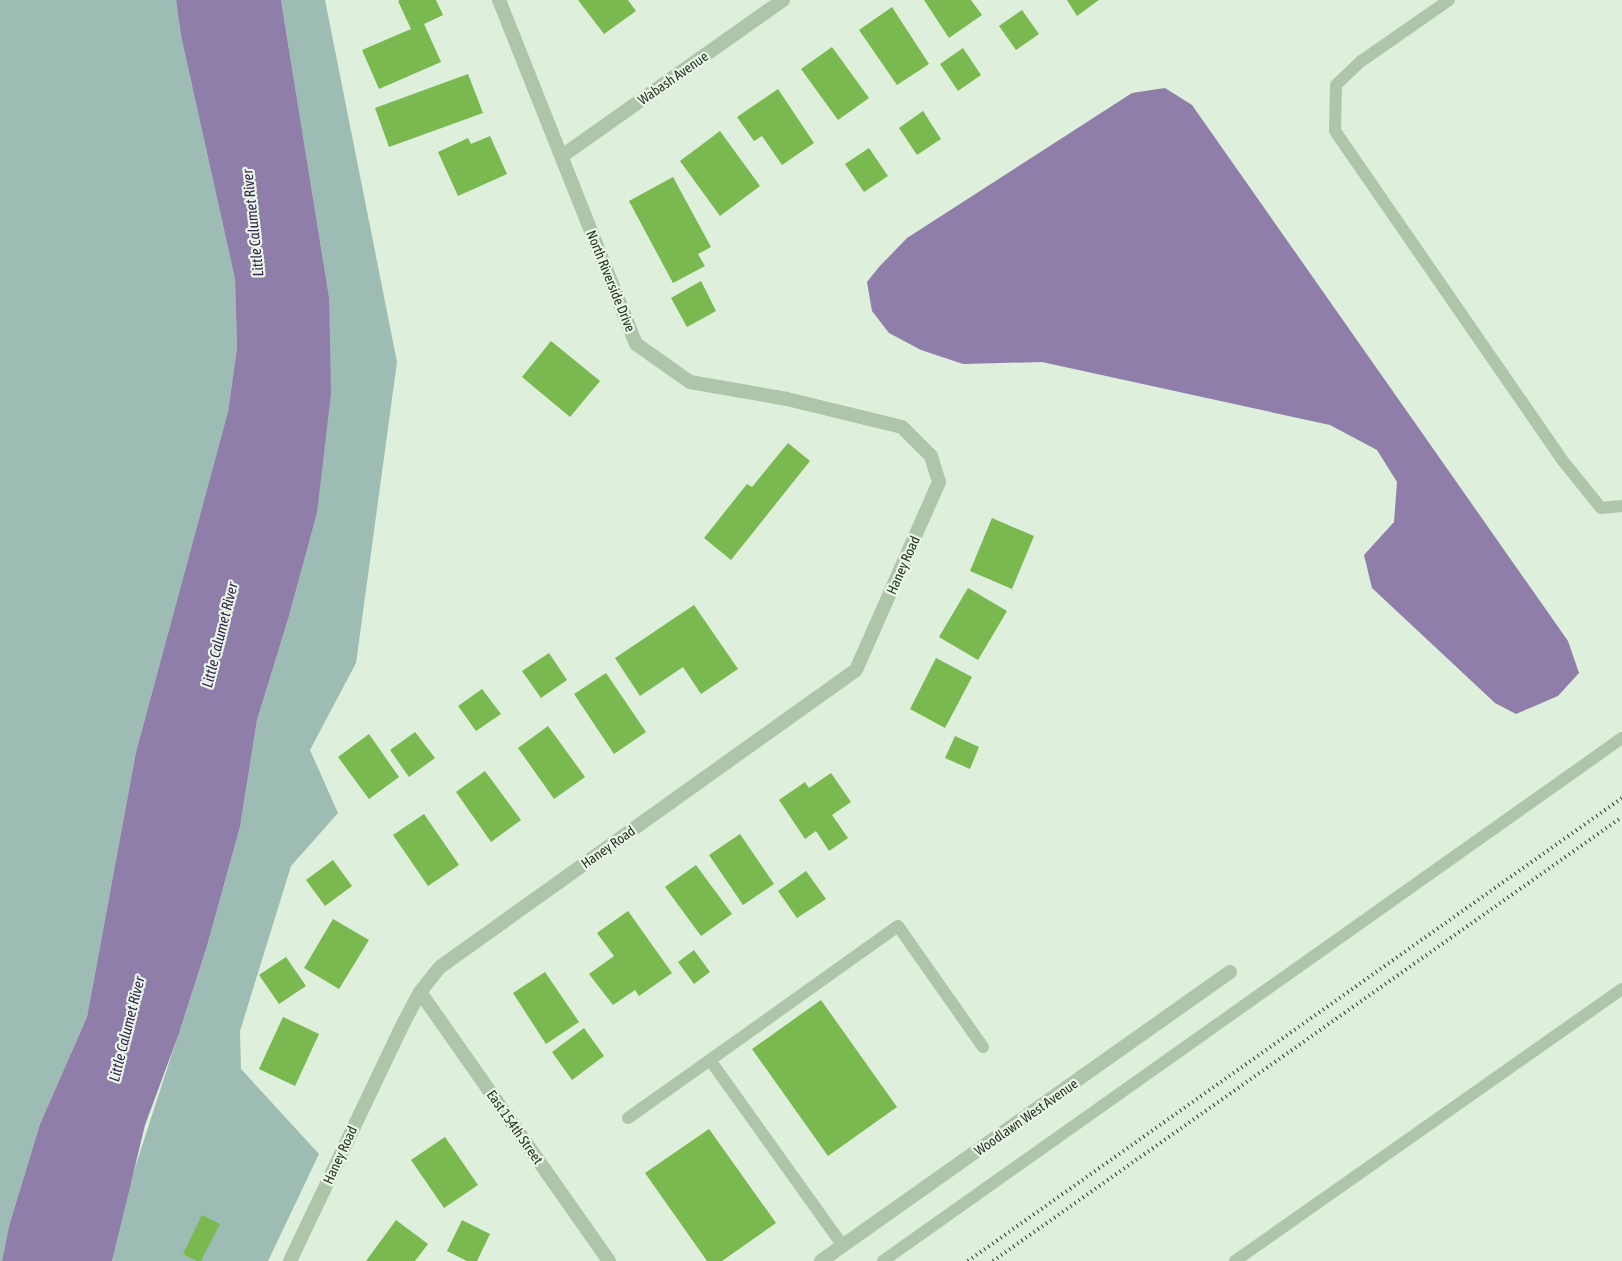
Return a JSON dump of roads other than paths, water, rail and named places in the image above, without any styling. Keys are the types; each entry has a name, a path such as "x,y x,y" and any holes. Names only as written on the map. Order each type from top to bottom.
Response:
{"street":[{"name":"North Riverside Drive","path":"499,0 636,344 690,382 787,399 902,427 931,456"},
{"name":"Wabash Avenue","path":"562,156 783,0"},
{"name":"Haney Road","path":"290,1261 403,1024 420,992 440,967 856,670 939,482 931,456"},
{"name":"Woodlawn West Avenue","path":"822,1261 1230,972"},
{"name":"East 154th Street","path":"420,992 609,1261"}],"lane":[{"path":"1449,0 1360,62 1336,85 1335,131 1563,461 1601,508 1622,506"},
{"path":"882,1261 1622,738"},
{"path":"628,1118 898,926 983,1047"},
{"path":"1235,1261 1622,989"},
{"path":"710,1060 843,1246"}],"water":[{"name":"Little Calumet River","path":"176,0 281,0 329,297 331,393 317,513 289,616 257,720 240,827 207,946 178,1036 145,1125 112,1261 2,1261 9,1226 40,1124 87,1017 136,752 228,412 237,348 235,279 181,36"},
{"path":"1165,88 1192,105 1568,641 1579,673 1558,696 1516,714 1495,703 1372,588 1364,555 1394,522 1397,482 1377,450 1330,425 1042,362 963,364 921,350 889,333 872,311 867,282 907,238 1132,93"}],"railway":[{"path":"968,1261 1622,798"},
{"path":"993,1261 1622,817"}]}
